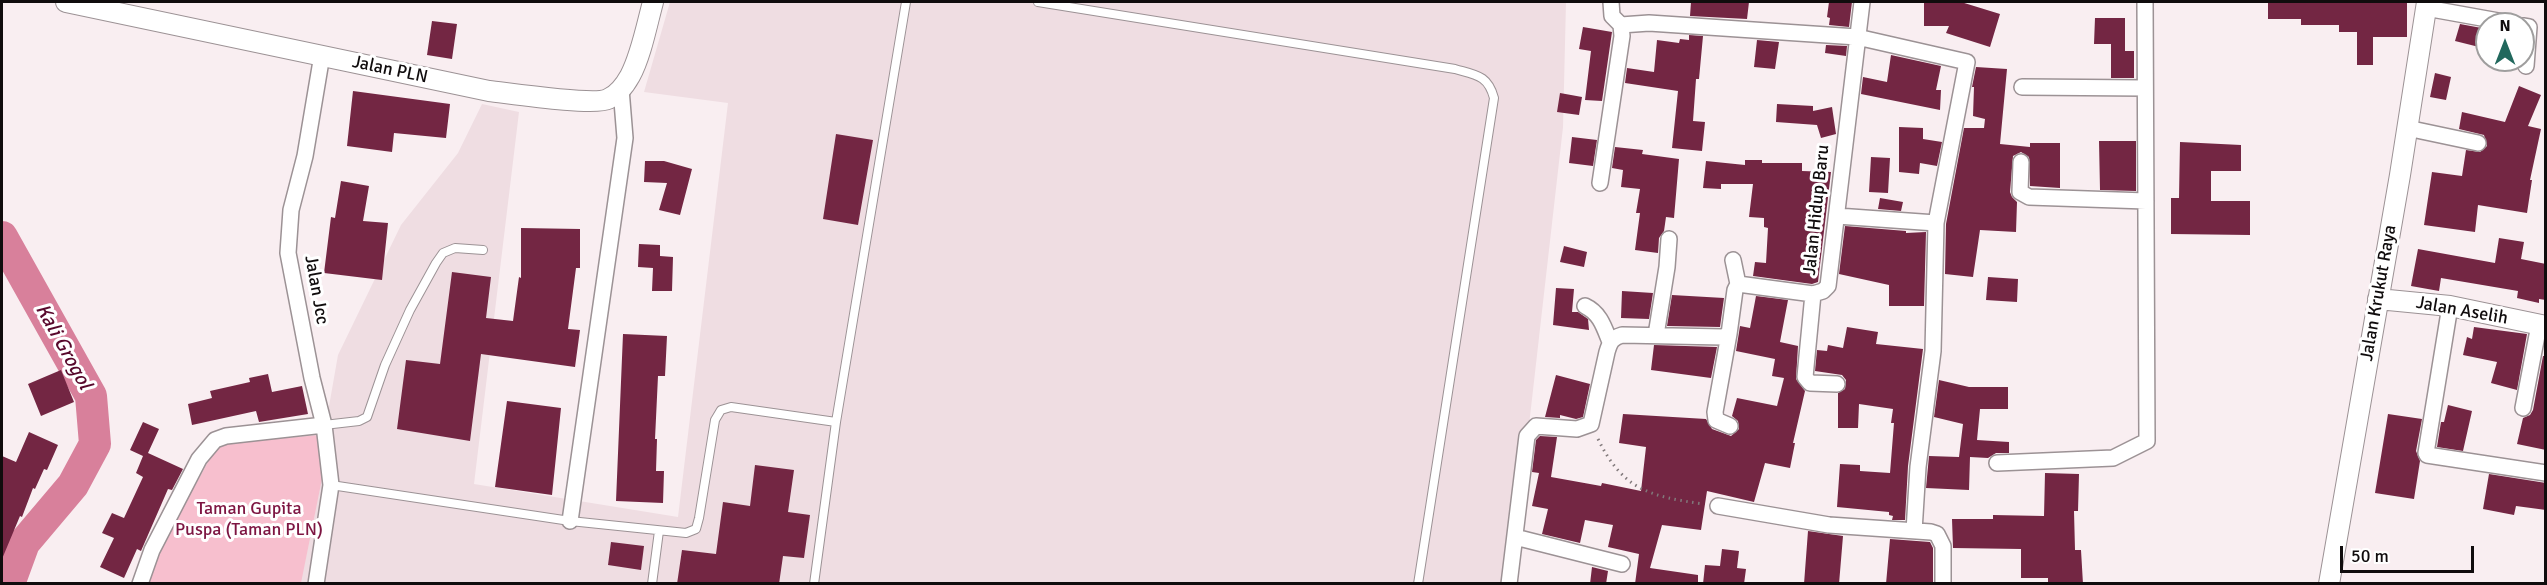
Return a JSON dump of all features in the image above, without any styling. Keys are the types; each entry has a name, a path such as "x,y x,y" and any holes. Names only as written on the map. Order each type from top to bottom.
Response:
{"street":[{"name":"Jalan PLN","path":"66,2 489,91 531,97 606,100 621,89"},
{"path":"570,521 625,138 621,89 631,75 653,2"},
{"path":"1600,183 1622,36 1621,26 1612,16 1611,2"},
{"name":"Jalan Hidup Baru","path":"1738,284 1813,294 1828,286 1862,2"},
{"path":"1997,462 2066,462 2113,458 2147,441 2145,2"},
{"path":"2426,5 2475,15"},
{"name":"Jalan Krukut Raya","path":"2329,584 2426,5"},
{"path":"1621,26 1649,23 1857,37 1966,62 1936,223 1933,351 1918,467 1914,531"},
{"name":"Jalan Jcc","path":"316,584 331,485 324,425 312,378 288,254 291,210 305,156 322,55"},
{"path":"2022,87 2144,88"},
{"path":"2407,128 2478,143"},
{"path":"2021,162 2020,192 2028,196 2146,201"},
{"path":"1837,216 1936,223"},
{"path":"1656,335 1669,239"},
{"path":"1730,426 1716,420 1715,412 1735,290 1738,284 1733,260"},
{"path":"1813,294 1805,377 1810,383 1837,384"},
{"name":"Jalan Aselih","path":"2378,298 2450,306 2542,326"},
{"path":"1509,584 1527,436 1536,426 1577,429 1591,424 1610,342 1599,317 1592,309 1585,306"},
{"path":"2450,306 2426,453 2546,473"},
{"path":"2523,408 2542,326"},
{"path":"1610,342 1622,335 1718,338 1729,334"},
{"path":"140,584 152,550 199,459 215,440 226,436 324,425"},
{"path":"1718,506 1829,525 1931,532 1941,539 1944,554 1943,584"},
{"path":"1515,537 1622,564"}],"lane":[{"path":"814,584 836,422 906,2"},
{"path":"1044,2 1455,69 1481,76 1491,85 1494,98 1418,584"},
{"path":"324,425 359,421 367,417 385,365 410,310 443,254 455,248 483,250"},
{"path":"331,485 570,521 686,533 696,529 715,420 721,410 731,407 836,422"},
{"path":"652,584 659,531"}],"path":[{"path":"1591,424 1611,463 1632,484 1671,499 1718,506"}],"shaded area":[{"path":"670,2 1566,2 1563,127 1511,583 166,584 201,503 205,459 328,412 338,355 401,225 458,153 482,104 519,112 474,484 678,517 728,103 644,92"}],"green space":[{"name":"Taman Gupita Puspa (Taman PLN)","path":"331,434 301,583 140,584 218,444"}],"building":[{"path":"1691,2 1749,2 1747,19 1690,16"},
{"path":"1829,2 1852,2 1849,27 1829,25 1830,18 1827,17"},
{"path":"1924,2 1961,2 2000,14 1990,47 1946,33 1949,26 1924,26"},
{"path":"2268,2 2407,2 2407,37 2373,37 2373,65 2357,65 2357,32 2339,32 2339,25 2301,25 2301,19 2268,19"},
{"path":"2095,18 2125,18 2125,51 2134,51 2134,78 2111,78 2111,44 2094,44"},
{"path":"432,21 457,24 452,59 427,55"},
{"path":"2460,24 2475,27 2475,46 2455,41"},
{"path":"1583,27 1612,32 1602,101 1585,100 1591,51 1579,49"},
{"path":"1689,35 1703,36 1699,79 1696,79 1693,121 1705,122 1702,151 1672,148 1678,91 1625,83 1627,68 1654,72 1657,40 1679,43 1680,39 1689,40"},
{"path":"1757,40 1779,42 1775,69 1754,67"},
{"path":"1826,45 1847,46 1846,56 1825,53"},
{"path":"1891,55 1941,66 1936,90 1941,90 1940,110 1861,94 1863,77 1887,82"},
{"path":"1976,67 2007,69 2000,144 2030,147 2030,143 2060,143 2060,188 2030,186 2029,157 2021,152 2013,156 2010,192 2017,202 2016,232 1980,230 1973,277 1945,274 1946,224 1964,128 1984,128 1985,119 1973,116 1974,87 1972,87"},
{"path":"2435,73 2451,77 2446,100 2430,97"},
{"path":"2519,86 2541,95 2528,126 2541,129 2530,180 2532,180 2527,213 2478,205 2475,232 2424,225 2432,172 2462,176 2466,150 2480,152 2487,146 2484,135 2459,129 2462,112 2505,122"},
{"path":"353,91 450,104 446,138 394,133 392,152 347,146"},
{"path":"1560,93 1582,97 1579,115 1557,112"},
{"path":"1777,104 1813,106 1813,111 1832,107 1836,134 1821,138 1817,125 1776,122"},
{"path":"1899,127 1923,128 1923,139 1942,142 1937,166 1920,163 1919,174 1899,172"},
{"path":"836,134 873,140 858,225 823,219"},
{"path":"1572,137 1597,140 1593,166 1569,163"},
{"path":"2099,141 2136,141 2136,191 2100,190"},
{"path":"2180,142 2241,145 2241,171 2211,171 2211,201 2250,201 2250,235 2171,234 2171,198 2179,198"},
{"path":"1615,147 1643,150 1642,154 1679,159 1674,218 1666,217 1664,231 1659,238 1658,253 1635,250 1640,213 1636,213 1640,189 1621,187 1623,170 1612,168"},
{"path":"1871,157 1890,158 1888,193 1869,192"},
{"path":"1745,160 1762,160 1762,163 1802,163 1802,171 1831,172 1818,282 1812,284 1753,276 1755,262 1766,263 1768,228 1764,227 1764,218 1749,217 1753,184 1721,184 1721,189 1703,188 1706,161 1745,165"},
{"path":"645,161 664,161 692,169 680,215 659,210 667,183 644,182"},
{"path":"341,181 369,186 363,221 388,223 382,280 324,273 331,217 335,218"},
{"path":"1880,198 1903,202 1901,211 1878,209"},
{"path":"1845,226 1906,231 1906,233 1926,232 1924,306 1889,306 1889,285 1839,274"},
{"path":"521,228 580,229 580,268 576,268 568,329 580,330 575,367 481,354 470,441 397,429 406,360 440,364 452,272 491,277 486,318 513,321 519,277 521,278"},
{"path":"2499,238 2524,242 2521,259 2546,264 2546,300 2539,299 2539,303 2517,298 2518,291 2441,278 2439,291 2411,286 2418,249 2495,263"},
{"path":"639,244 660,245 660,256 673,257 672,291 652,291 653,268 638,267"},
{"path":"1564,246 1587,252 1584,267 1560,262"},
{"path":"1988,277 2018,279 2017,302 1986,300"},
{"path":"1556,288 1574,289 1572,312 1578,312 1588,319 1589,330 1553,325"},
{"path":"1622,291 1653,293 1649,319 1621,318"},
{"path":"1672,295 1724,298 1720,327 1667,326"},
{"path":"1756,296 1788,300 1780,342 1798,346 1796,379 1805,391 1793,443 1795,443 1790,468 1765,463 1754,502 1707,491 1701,530 1662,525 1650,568 1698,575 1698,584 1635,584 1639,554 1608,547 1613,525 1585,520 1580,543 1542,534 1548,509 1532,506 1539,473 1532,472 1536,440 1540,436 1557,437 1551,477 1601,486 1602,483 1641,491 1646,447 1619,443 1623,414 1706,419 1712,429 1731,436 1739,429 1738,421 1732,416 1737,398 1777,406 1784,378 1772,376 1775,359 1736,351 1740,326 1750,328"},
{"path":"1847,327 1878,332 1876,344 1923,349 1908,466 1905,520 1892,520 1893,516 1889,515 1889,512 1837,507 1840,464 1860,465 1860,471 1890,473 1894,423 1891,423 1893,409 1859,404 1858,428 1838,428 1838,393 1845,389 1846,380 1842,375 1815,371 1817,350 1827,351 1828,345 1843,348"},
{"path":"2474,327 2527,334 2517,390 2491,383 2497,362 2463,355 2467,337 2472,339"},
{"path":"623,334 667,336 665,376 658,376 655,439 657,439 656,471 664,471 663,503 616,501"},
{"path":"1654,345 1717,347 1711,378 1651,370"},
{"path":"2543,356 2546,356 2546,450 2517,444 2523,418 2530,415 2533,410"},
{"path":"61,370 74,402 41,416 28,384"},
{"path":"268,374 272,392 302,386 308,414 259,422 256,411 192,425 188,404 212,398 210,391 250,382 249,378"},
{"path":"1556,375 1590,384 1583,417 1576,419 1560,415 1560,418 1545,417"},
{"path":"1939,380 1969,387 2008,387 2008,409 1980,409 1977,440 2009,442 2009,453 1996,453 1988,458 1970,457 1969,490 1926,488 1929,456 1959,457 1963,424 1934,417"},
{"path":"507,401 561,408 552,495 495,487"},
{"path":"2448,405 2472,411 2463,451 2437,447 2441,422 2444,422"},
{"path":"2388,414 2422,419 2416,451 2420,461 2414,499 2375,493"},
{"path":"143,422 159,429 148,453 183,469 172,490 168,489 141,551 137,549 124,578 100,567 114,538 102,533 112,513 124,518 143,477 136,473 143,456 130,450"},
{"path":"29,432 58,445 47,470 44,469 35,489 33,488 2,559 2,456 16,462"},
{"path":"755,465 794,470 788,512 810,515 804,558 783,556 779,584 677,584 682,550 716,554 723,502 750,506"},
{"path":"2045,473 2079,474 2078,511 2074,511 2075,550 2081,550 2083,584 2048,584 2048,578 2021,578 2021,549 1953,548 1952,519 1993,519 1993,515 2044,516"},
{"path":"2489,474 2546,483 2546,510 2516,506 2514,515 2483,509"},
{"path":"1808,531 1843,536 1839,584 1804,584"},
{"path":"1890,539 1930,542 1933,548 1933,584 1886,584"},
{"path":"611,542 644,546 641,570 608,565"},
{"path":"1722,549 1739,551 1737,568 1746,569 1744,584 1703,584 1705,565 1720,566"},
{"path":"1592,567 1608,571 1606,584 1590,584"}],"waterway":[{"name":"Kali Grogol","path":"2,237 91,396 95,444 73,485 24,543 9,584"}]}
